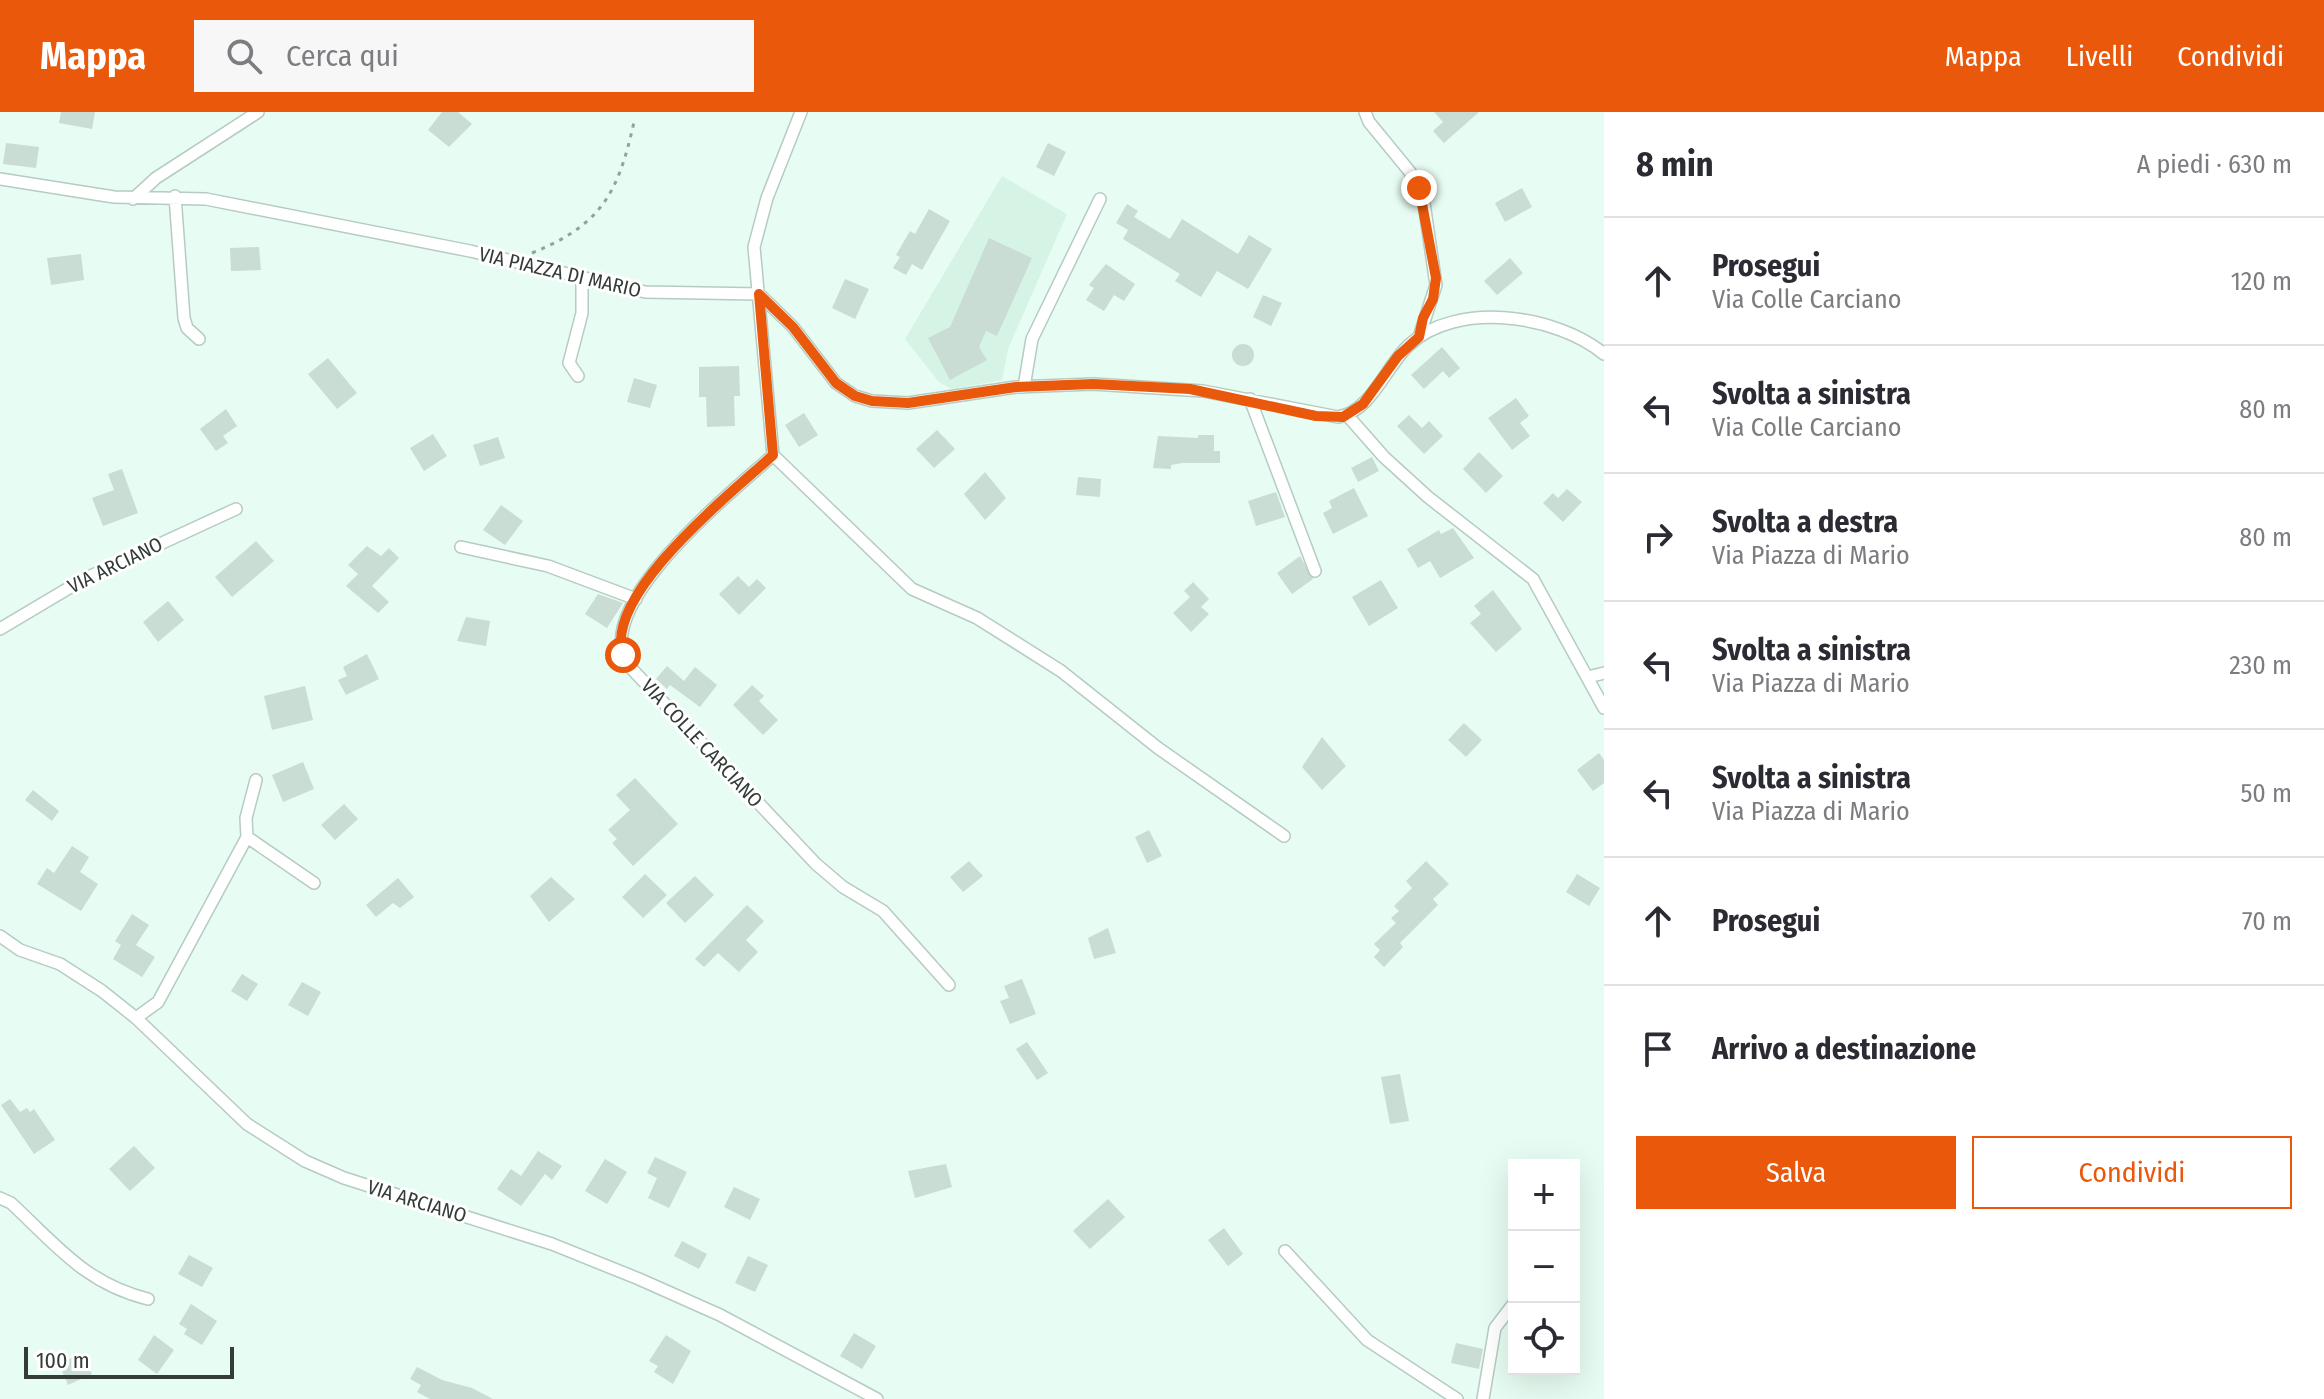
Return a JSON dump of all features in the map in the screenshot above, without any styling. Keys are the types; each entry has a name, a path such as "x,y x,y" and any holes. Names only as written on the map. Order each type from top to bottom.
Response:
{"street":[{"path":"133,199 156,178 258,112"},
{"path":"801,112 757,230 754,252 773,455 915,590 977,618 1061,671 1158,748 1284,836"},
{"path":"1365,112 1369,122 1410,172 1423,198 1436,278 1433,299 1423,318 1419,337"},
{"name":"VIA PIAZZA DI MARIO","path":"0,179 133,199 175,196 218,201 514,261 645,292 759,294"},
{"path":"175,196 185,323 199,339"},
{"path":"1024,387 1032,339 1100,199"},
{"path":"578,376 569,363 582,313 582,279"},
{"path":"759,294 793,327 836,383 859,398 908,403 1024,387 1155,387 1250,399 1316,416 1347,415 1363,404 1398,356 1419,337 1452,324 1526,320 1566,331 1604,354"},
{"path":"1250,399 1315,571"},
{"path":"1347,415 1369,442 1428,497 1533,579 1604,708"},
{"name":"VIA COLLE CARCIANO","path":"773,455 673,548 636,599 621,637 626,662 816,864 843,887 883,911 949,985"},
{"name":"VIA ARCIANO","path":"0,629 84,579 236,509"},
{"path":"461,547 548,566 636,599"},
{"path":"1588,677 1604,673"},
{"path":"136,1018 158,1002 247,837 246,818 256,780"},
{"path":"247,837 314,883"},
{"name":"VIA ARCIANO","path":"0,936 20,950 73,972 136,1018 247,1124 310,1164 552,1244 639,1279 720,1315 877,1399"},
{"path":"0,1198 96,1280 116,1291 148,1299"},
{"path":"1285,1251 1367,1340 1457,1399"},
{"path":"1483,1399 1495,1328 1508,1311"}],"path":[{"path":"514,261 568,238 590,221 622,165 634,122"}],"shaded area":[{"path":"1002,176 1067,214 1008,349 1002,380 952,389 939,382 905,339"}],"building":[{"path":"61,112 95,112 92,129 59,123"},
{"path":"442,112 458,112 472,124 449,147 428,130"},
{"path":"1434,112 1479,112 1444,143 1433,131 1443,122"},
{"path":"6,143 39,147 36,168 3,164"},
{"path":"1048,143 1066,152 1054,176 1036,167"},
{"path":"1522,188 1532,207 1505,222 1495,203"},
{"path":"1127,204 1138,211 1134,217 1170,239 1182,219 1238,254 1249,235 1272,249 1248,289 1217,271 1201,297 1175,281 1180,274 1123,239 1128,230 1116,223"},
{"path":"929,209 950,221 922,270 912,264 906,275 893,268 900,257 896,255 910,231 915,234"},
{"path":"989,238 1032,258 997,336 986,331 979,347 987,360 950,380 928,338 950,327"},
{"path":"259,247 261,270 231,271 230,248"},
{"path":"81,254 84,280 51,285 47,258"},
{"path":"1510,258 1523,273 1497,295 1484,281"},
{"path":"1106,264 1135,284 1124,301 1114,295 1104,311 1086,300 1094,288 1089,285"},
{"path":"845,279 869,289 855,319 832,308"},
{"path":"1263,295 1282,303 1271,326 1253,317"},
{"path":"1243,344 1251,347 1254,355 1251,363 1243,366 1235,363 1232,355 1235,347"},
{"path":"1442,347 1460,368 1449,378 1443,371 1424,389 1411,375"},
{"path":"328,358 357,393 337,409 308,374"},
{"path":"739,366 740,396 734,396 735,426 707,427 706,397 699,397 699,367"},
{"path":"634,378 657,385 650,408 627,402"},
{"path":"1516,398 1529,416 1520,423 1530,436 1512,450 1488,418"},
{"path":"226,409 237,426 223,436 228,443 216,451 200,429"},
{"path":"804,413 818,435 799,447 785,425"},
{"path":"1409,415 1422,428 1429,421 1443,436 1424,454 1397,426"},
{"path":"937,430 955,449 934,468 916,449"},
{"path":"433,434 447,456 424,471 410,448"},
{"path":"1198,435 1214,435 1214,451 1220,451 1220,463 1183,463 1171,465 1171,469 1153,468 1158,436 1198,438"},
{"path":"498,437 505,458 480,466 473,445"},
{"path":"1479,452 1503,476 1486,493 1463,469"},
{"path":"1372,457 1379,471 1358,482 1351,468"},
{"path":"122,469 138,513 103,526 92,498 114,490 108,474"},
{"path":"985,472 1006,498 985,520 964,494"},
{"path":"1078,477 1101,479 1100,497 1076,495"},
{"path":"1354,488 1368,516 1333,534 1323,513 1332,508 1329,501"},
{"path":"1567,489 1582,502 1563,522 1543,503 1553,493 1558,498"},
{"path":"1276,492 1285,517 1256,526 1248,501"},
{"path":"501,505 523,521 505,545 483,530"},
{"path":"1453,528 1474,558 1440,578 1430,561 1418,568 1407,549 1439,530 1441,534"},
{"path":"256,541 274,561 232,597 215,577"},
{"path":"367,546 381,556 389,548 399,558 372,586 389,602 378,613 346,586 358,574 348,565"},
{"path":"1300,556 1313,579 1292,594 1277,573"},
{"path":"738,576 749,587 757,579 766,588 739,615 719,594"},
{"path":"1381,580 1398,608 1369,626 1352,597"},
{"path":"1193,582 1209,599 1201,607 1209,614 1191,632 1173,613 1190,597 1184,591"},
{"path":"1493,590 1522,629 1496,652 1470,623 1481,614 1474,606"},
{"path":"598,594 623,603 607,628 585,614"},
{"path":"168,601 184,620 158,642 143,622"},
{"path":"466,617 490,621 486,646 457,641"},
{"path":"367,654 379,679 346,695 338,680 347,676 343,667"},
{"path":"667,666 684,681 695,667 717,685 700,707 670,685 667,689 656,679"},
{"path":"752,685 764,696 759,701 778,720 763,735 733,705"},
{"path":"305,686 313,720 272,730 264,696"},
{"path":"1464,723 1482,740 1466,757 1448,740"},
{"path":"1322,737 1346,766 1322,790 1302,767"},
{"path":"1599,753 1604,760 1604,783 1593,791 1577,770"},
{"path":"303,762 314,789 283,802 272,775"},
{"path":"635,778 678,824 633,866 612,843 617,839 608,830 630,810 616,795"},
{"path":"33,790 59,811 52,821 25,800"},
{"path":"344,804 358,819 335,840 321,825"},
{"path":"1149,830 1162,856 1147,863 1135,837"},
{"path":"72,846 89,857 80,872 98,884 81,911 37,884 47,868 54,873"},
{"path":"969,861 983,876 963,892 950,877"},
{"path":"1426,861 1449,884 1433,899 1438,905 1400,943 1403,947 1384,967 1374,957 1380,950 1374,944 1396,923 1391,918 1399,911 1394,906 1412,888 1406,881"},
{"path":"645,874 667,895 643,918 622,897"},
{"path":"1577,874 1600,888 1589,906 1566,892"},
{"path":"695,876 714,895 685,923 666,903"},
{"path":"551,877 575,899 549,922 530,896"},
{"path":"398,878 414,897 400,908 393,903 376,917 366,905"},
{"path":"747,905 764,921 746,940 758,952 739,972 718,953 704,967 695,959"},
{"path":"132,914 149,925 136,945 155,957 142,977 113,959 121,945 115,941"},
{"path":"1108,928 1116,953 1094,959 1088,938"},
{"path":"242,974 258,984 247,1001 231,991"},
{"path":"1022,979 1036,1014 1010,1024 1000,1001 1009,998 1004,986"},
{"path":"302,982 321,992 308,1016 288,1005"},
{"path":"1027,1042 1048,1073 1037,1080 1016,1049"},
{"path":"1400,1074 1409,1121 1390,1124 1381,1077"},
{"path":"10,1099 20,1112 27,1108 30,1112 34,1109 55,1140 34,1154 1,1105"},
{"path":"134,1146 155,1168 130,1191 109,1169"},
{"path":"538,1151 562,1166 552,1180 545,1174 521,1206 497,1189 511,1169 521,1176"},
{"path":"655,1157 687,1172 669,1208 648,1198 657,1178 647,1173"},
{"path":"605,1159 627,1172 607,1204 585,1191"},
{"path":"946,1164 952,1187 915,1198 908,1171"},
{"path":"734,1187 760,1199 750,1220 724,1207"},
{"path":"1108,1199 1125,1217 1090,1249 1073,1231"},
{"path":"1224,1228 1243,1254 1228,1266 1208,1240"},
{"path":"682,1241 707,1254 699,1269 674,1256"},
{"path":"189,1255 213,1268 202,1287 178,1274"},
{"path":"748,1256 768,1265 755,1292 735,1283"},
{"path":"191,1304 217,1321 202,1345 184,1334 187,1329 179,1324"},
{"path":"854,1333 876,1346 862,1369 840,1356"},
{"path":"154,1335 174,1350 157,1374 138,1360"},
{"path":"666,1335 691,1351 673,1384 654,1372 658,1366 649,1361"},
{"path":"1456,1343 1483,1349 1479,1369 1451,1363"},
{"path":"82,1353 92,1374 68,1385 59,1364"},
{"path":"417,1367 493,1399 430,1399 417,1392 421,1385 410,1379"}],"route":[{"path":"623,655 620,645 622,632 638,594 655,568 773,455 759,294 793,327 836,383 855,396 872,401 908,403 1016,387 1093,384 1190,389 1250,399 1316,416 1343,417 1363,404 1398,356 1419,337 1423,318 1433,299 1436,278 1419,188"}]}
